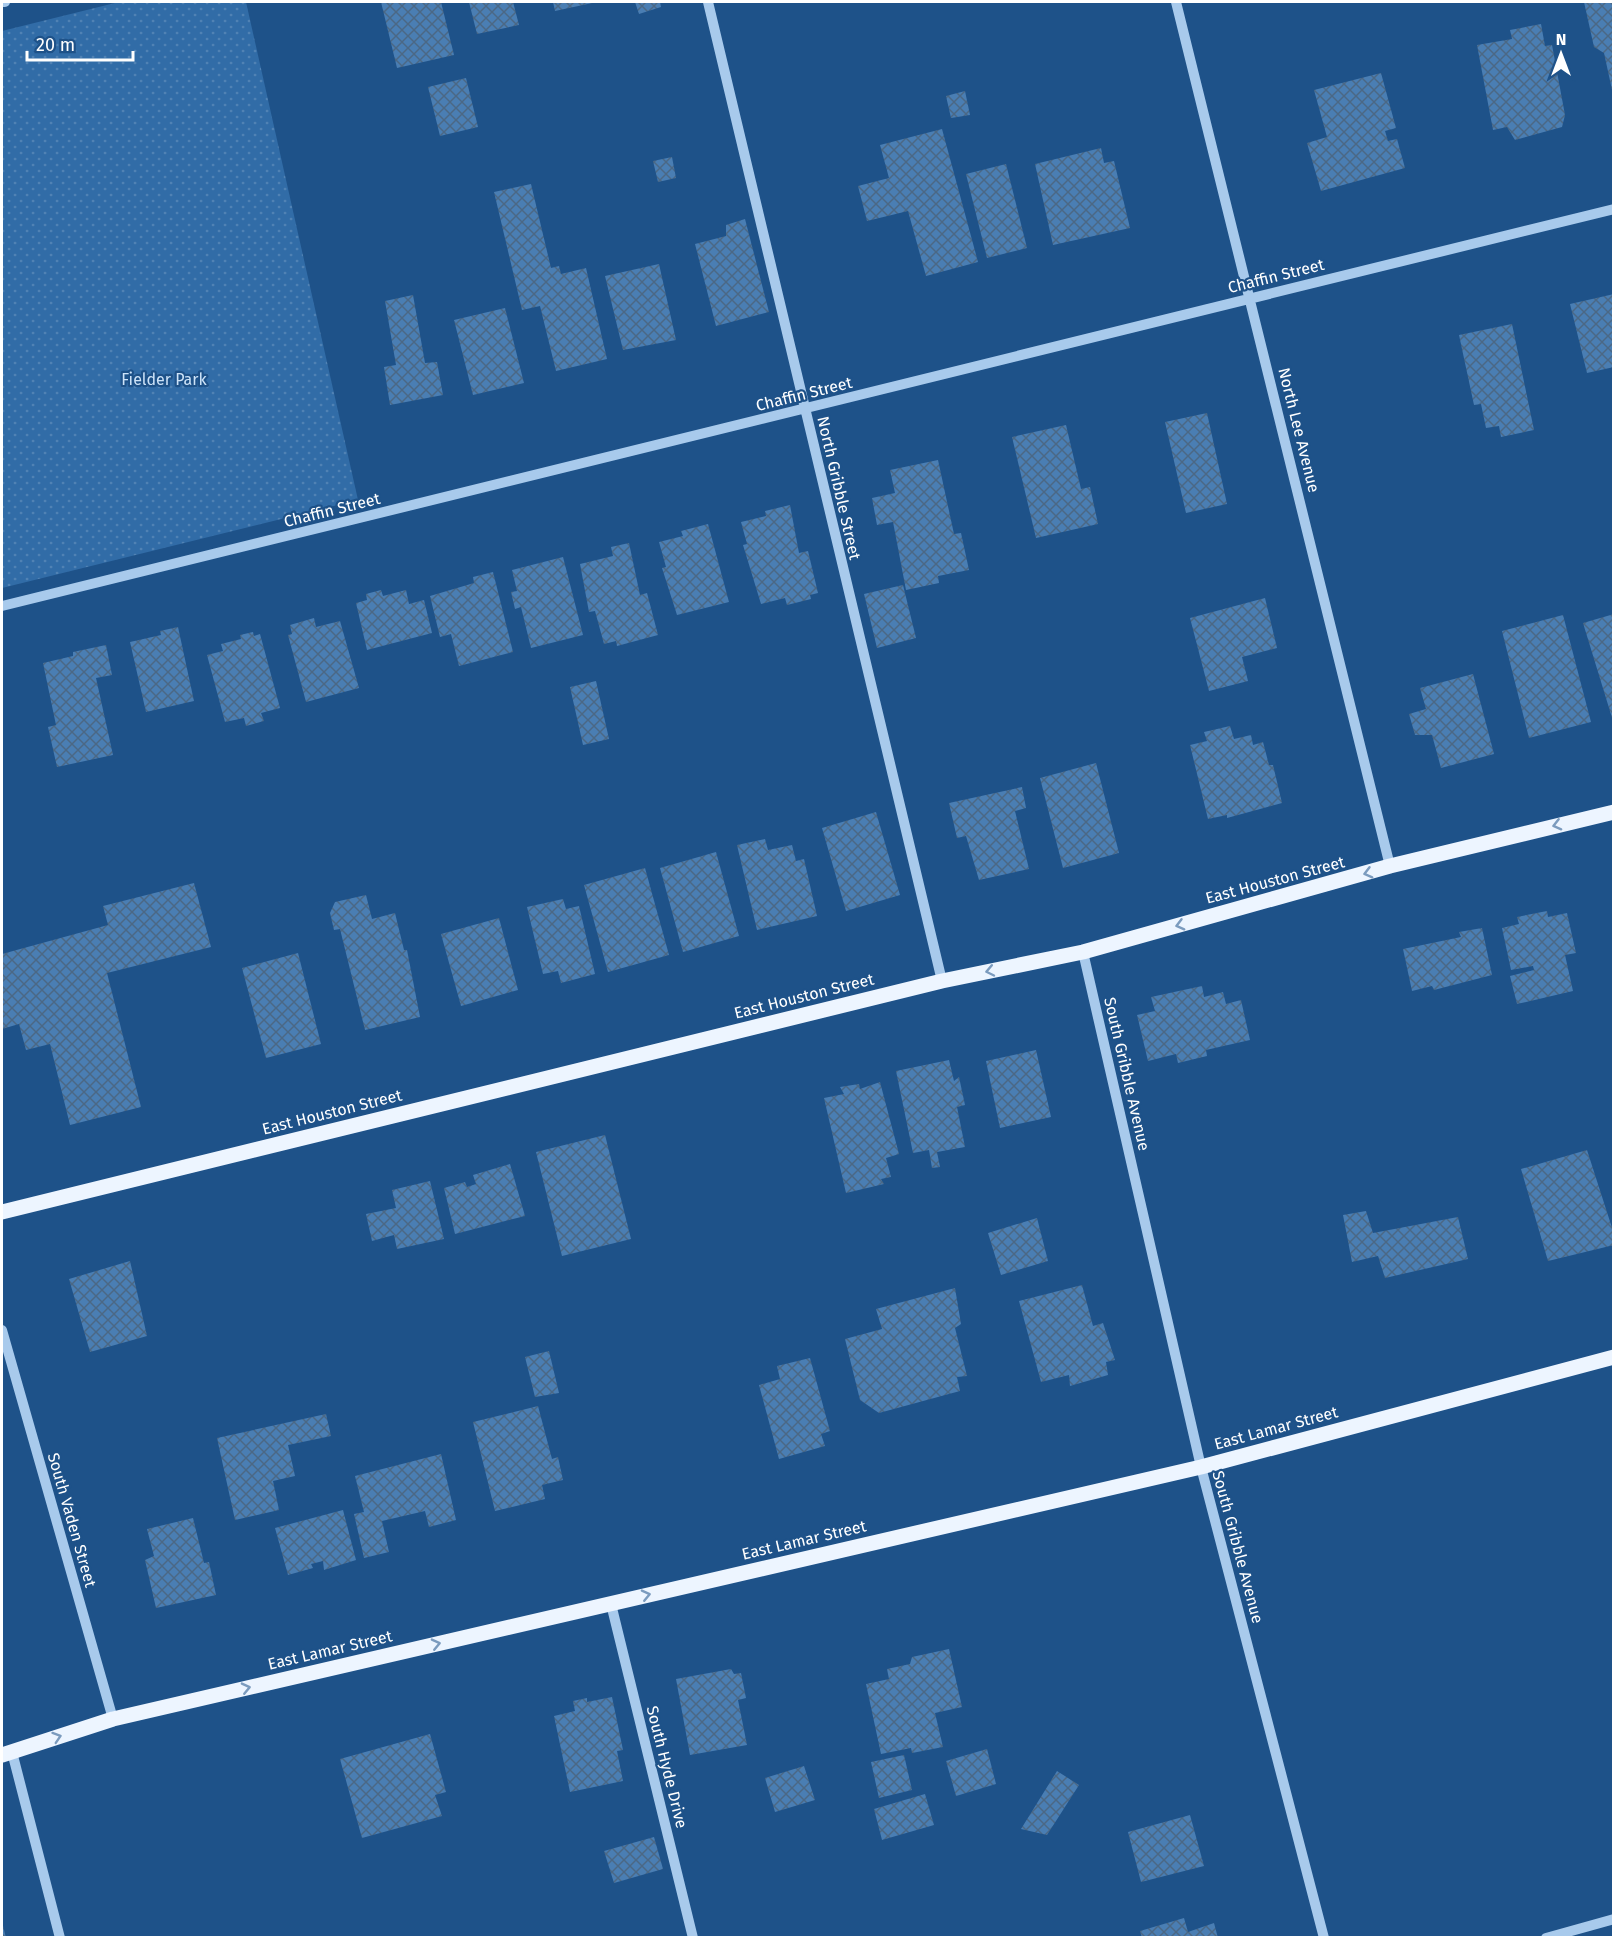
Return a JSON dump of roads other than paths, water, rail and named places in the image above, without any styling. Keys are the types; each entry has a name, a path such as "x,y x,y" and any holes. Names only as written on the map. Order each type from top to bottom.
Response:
{"main road":[{"name":"East Houston Street","path":"2,1212 942,981 1083,952 1390,866 1614,812"},
{"name":"East Lamar Street","path":"7,1754 113,1719 1201,1467 1614,1358"}],"street":[{"name":"North Gribble Street","path":"708,2 942,981"},
{"name":"North Lee Avenue","path":"1176,2 1390,866"},
{"name":"Chaffin Street","path":"2,606 1614,209"},
{"name":"South Gribble Avenue","path":"1083,952 1201,1467 1324,1938"},
{"name":"South Vaden Street","path":"2,1330 113,1719"},
{"name":"South Hyde Drive","path":"611,1604 693,1938"},
{"path":"7,1754 60,1938"},
{"path":"1545,1938 1614,1919"}],"park label":[{"name":"Fielder Park","path":"164,379"}]}
